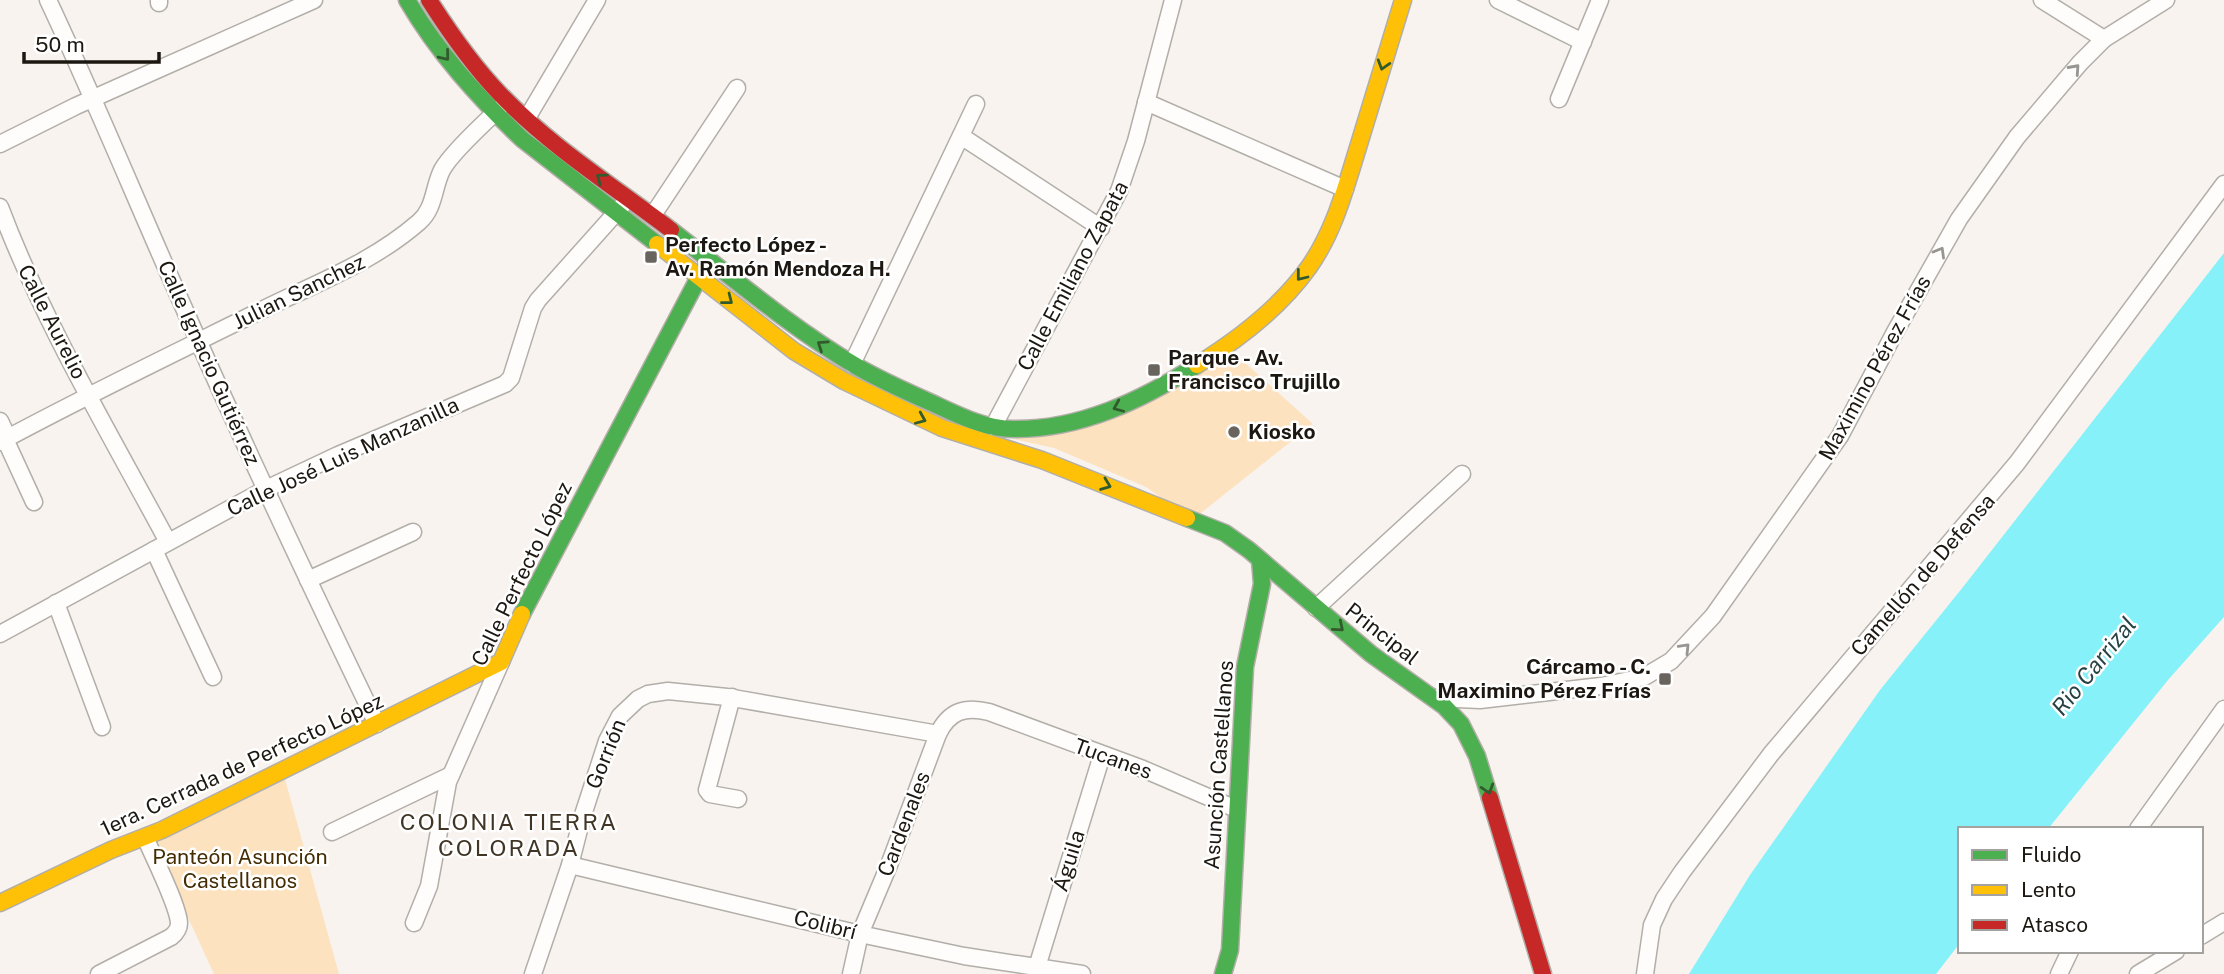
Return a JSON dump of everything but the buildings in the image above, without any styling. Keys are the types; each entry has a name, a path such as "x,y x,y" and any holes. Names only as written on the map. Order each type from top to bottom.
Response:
{"main road":[{"name":"Principal","path":"407,0 435,44 495,113 545,159 794,351 844,382 943,428 1042,460 1225,534 1236,540 1390,669 1433,698 1461,724 1472,744 1544,974"},
{"path":"429,0 456,42 508,101 527,118 594,173 653,215 796,327 852,364 958,415 1009,429 1051,427 1100,414 1146,394 1202,362 1252,326 1280,301 1311,263 1332,226 1346,189 1403,0"},
{"name":"Calle Perfecto López","path":"500,662 517,624 699,277 710,261"},
{"path":"1042,460 1037,450 1038,440 1041,434 1051,427"},
{"name":"Asunción Castellanos","path":"1223,974 1230,950 1245,667 1262,584 1260,560"},
{"name":"1era. Cerrada de Perfecto López","path":"0,903 111,850 145,837 500,662"}],"street":[{"name":"Calle Ignacio Gutiérrez","path":"48,0 94,98 199,342 377,724"},
{"path":"0,144 94,98 314,0"},
{"path":"527,118 597,0"},
{"name":"Calle Emiliano Zapata","path":"993,426 1101,228 1127,172 1173,0"},
{"path":"1498,0 1583,43"},
{"path":"1559,99 1600,0"},
{"path":"2042,0 2104,39"},
{"name":"Maximino Pérez Frías","path":"1433,698 1487,699 1601,686 1644,677 1671,661 1713,616 1840,436 1895,332 1979,189 2037,112 2104,39 2166,0"},
{"path":"653,215 737,88"},
{"name":"Julian Sanchez","path":"4,440 348,271 408,231 426,215 447,163 508,101"},
{"path":"1146,102 1346,189"},
{"path":"852,364 975,104"},
{"path":"961,136 1101,228"},
{"name":"Camellón de Defensa","path":"1645,974 1653,925 1664,899 1682,872 1771,754 2017,463 2224,184"},
{"name":"Calle José Luis Manzanilla","path":"0,634 266,489 338,455 505,384 511,377 538,300 616,214 627,197"},
{"name":"Calle Aurelio","path":"0,207 44,312 90,396 161,546 213,677"},
{"path":"0,421 4,440 34,502"},
{"path":"1316,608 1462,474"},
{"path":"308,580 413,532"},
{"path":"56,603 102,727"},
{"name":"Calle Perfecto López","path":"414,923 429,886 451,775 500,662"},
{"name":"Gorrión","path":"533,974 570,865 607,741 620,716 638,699 648,694 678,691 732,697 938,734"},
{"path":"732,697 707,790 713,795 738,799"},
{"name":"Cardenales","path":"851,974 860,934 890,865 938,734 948,718 956,712 973,708 989,712"},
{"path":"2139,827 2224,709"},
{"name":"Tucanes","path":"989,712 1143,769 1236,809"},
{"name":"Águila","path":"1037,967 1102,755"},
{"path":"332,832 451,775"},
{"path":"99,974 171,937 177,930 179,921 175,907 145,837"},
{"name":"Colibrí","path":"570,865 860,934 964,956 1082,974"},
{"path":"2203,935 2224,922"},
{"path":"2059,974 2069,953"},
{"path":"2138,974 2173,953"}],"green space":[{"path":"1233,352 1313,424 1197,516 1167,502 1146,487 1054,448 1014,439"},
{"name":"Panteón Asunción Castellanos","path":"283,772 339,974 214,974 155,837"}],"water":[{"name":"Rio Carrizal","path":"2224,253 2224,617 2168,680 2050,827 1958,827 1958,946 1936,974 1689,974 1750,875 1880,690"}],"traffic: fast":[{"path":"407,0 445,56 474,91 522,139 657,244"},
{"path":"671,230 785,318 856,366 972,421 992,427 1038,428 1086,418 1132,401 1197,365"},
{"path":"522,614 699,277 710,261"},
{"path":"1187,518 1225,533 1249,550 1371,654 1444,706 1461,724 1477,756 1490,798"},
{"path":"1223,974 1230,950 1245,667 1262,584 1260,560"}],"traffic: slow":[{"path":"1197,365 1272,309 1298,282 1317,254 1342,198 1403,0"},
{"path":"657,244 794,351 844,381 942,428 1042,460 1187,518"},
{"path":"0,903 111,850 162,830 501,662 522,614"}],"traffic: jam":[{"path":"429,0 471,61 520,113 561,149 671,230"},
{"path":"1490,798 1543,974"}],"place":[{"name":"Perfecto López - Av. Ramón Mendoza H.","path":"651,257"},
{"name":"Parque - Av. Francisco Trujillo","path":"1154,370"},
{"name":"Kiosko","path":"1234,432"},
{"name":"Cárcamo - C. Maximino Pérez Frías","path":"1665,679"}],"district":[{"name":"COLONIA TIERRA COLORADA","path":"509,835"}]}
